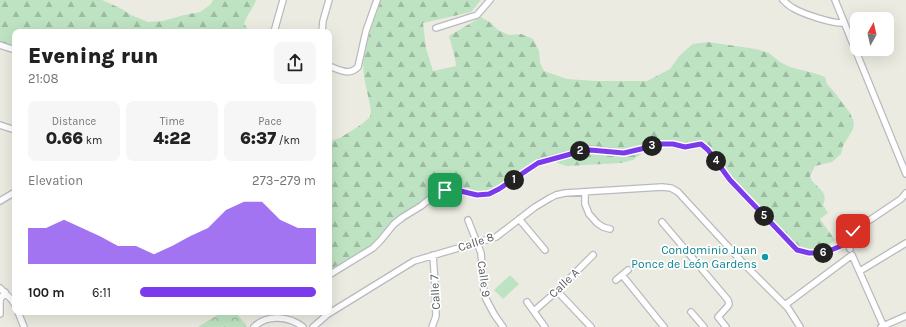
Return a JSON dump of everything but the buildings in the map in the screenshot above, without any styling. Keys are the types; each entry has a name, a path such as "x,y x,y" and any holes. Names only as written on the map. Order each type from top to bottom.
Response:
{"street":[{"path":"275,29 283,0"},
{"path":"323,29 329,0"},
{"path":"332,67 347,72 353,71 358,67 366,31 377,0"},
{"path":"436,28 477,15 490,0"},
{"path":"783,0 791,7 821,19 840,24 844,23"},
{"path":"835,0 906,174"},
{"path":"0,45 12,49"},
{"path":"0,125 12,129"},
{"path":"332,273 373,248 394,224 445,190 452,189 477,195 489,194 543,161 582,151 590,150 624,153 662,144 673,144 685,147 701,144 704,146 730,180 797,250 809,253 824,253 850,249"},
{"name":"Calle 8","path":"332,312 414,261 496,237 519,219 556,195 565,193 662,187 671,188 678,192 745,265 785,305"},
{"path":"585,192 585,204 589,214 603,228 610,229"},
{"path":"0,201 12,194"},
{"path":"906,194 848,236 850,249 883,327 906,316"},
{"path":"519,219 545,250"},
{"name":"Calle 9","path":"468,220 481,253 484,292 488,306 503,327"},
{"path":"662,222 728,300 728,306 718,316 726,327"},
{"path":"860,271 906,243"},
{"path":"800,327 785,305 850,249"},
{"name":"Calle 7","path":"432,327 436,316 433,255"},
{"name":"Calle A","path":"534,311 557,291 593,255"},
{"path":"616,280 628,270"},
{"path":"622,275 664,327"},
{"path":"0,288 12,300"},
{"path":"557,291 591,327"},
{"path":"0,314 0,300 5,292"},
{"path":"527,302 545,327"},
{"path":"691,312 704,327"},
{"path":"19,315 24,327"},
{"name":"Calle 8","path":"313,327 327,315"},
{"path":"254,327 264,320 277,318 291,320 302,327"}],"green space":[{"path":"0,0 102,0 148,22 163,21 200,12 210,5 213,0 256,0 244,24 248,29 12,29 12,47 0,43"},
{"path":"381,0 481,0 471,12 423,23 426,48 433,71 456,66 449,36 481,17 491,23 498,30 509,35 521,34 533,39 539,51 540,63 544,71 567,79 596,81 647,81 670,69 680,55 693,44 708,42 756,49 769,53 780,62 790,67 825,77 827,84 850,113 854,122 853,129 843,146 841,154 832,162 815,166 810,176 824,195 825,200 823,205 828,213 820,219 835,240 826,247 817,250 807,250 796,247 724,170 710,148 704,144 661,146 647,149 633,160 621,163 567,166 557,163 554,156 533,164 492,191 481,193 439,190 400,215 391,223 373,245 332,268 332,140 340,138 370,117 371,110 363,65 366,43"},
{"path":"510,275 519,284 503,299 494,290"},
{"path":"217,315 238,315 247,326 246,327 198,327"}],"place":[{"name":"Condominio Juan Ponce de León Gardens","path":"765,257"}],"route":[{"path":"445,190 452,189 477,195 489,194 538,163 582,151 590,150 624,153 662,144 673,144 685,147 701,144 708,150 730,180 797,250 809,253 824,253 848,243 848,236 853,231"}]}
